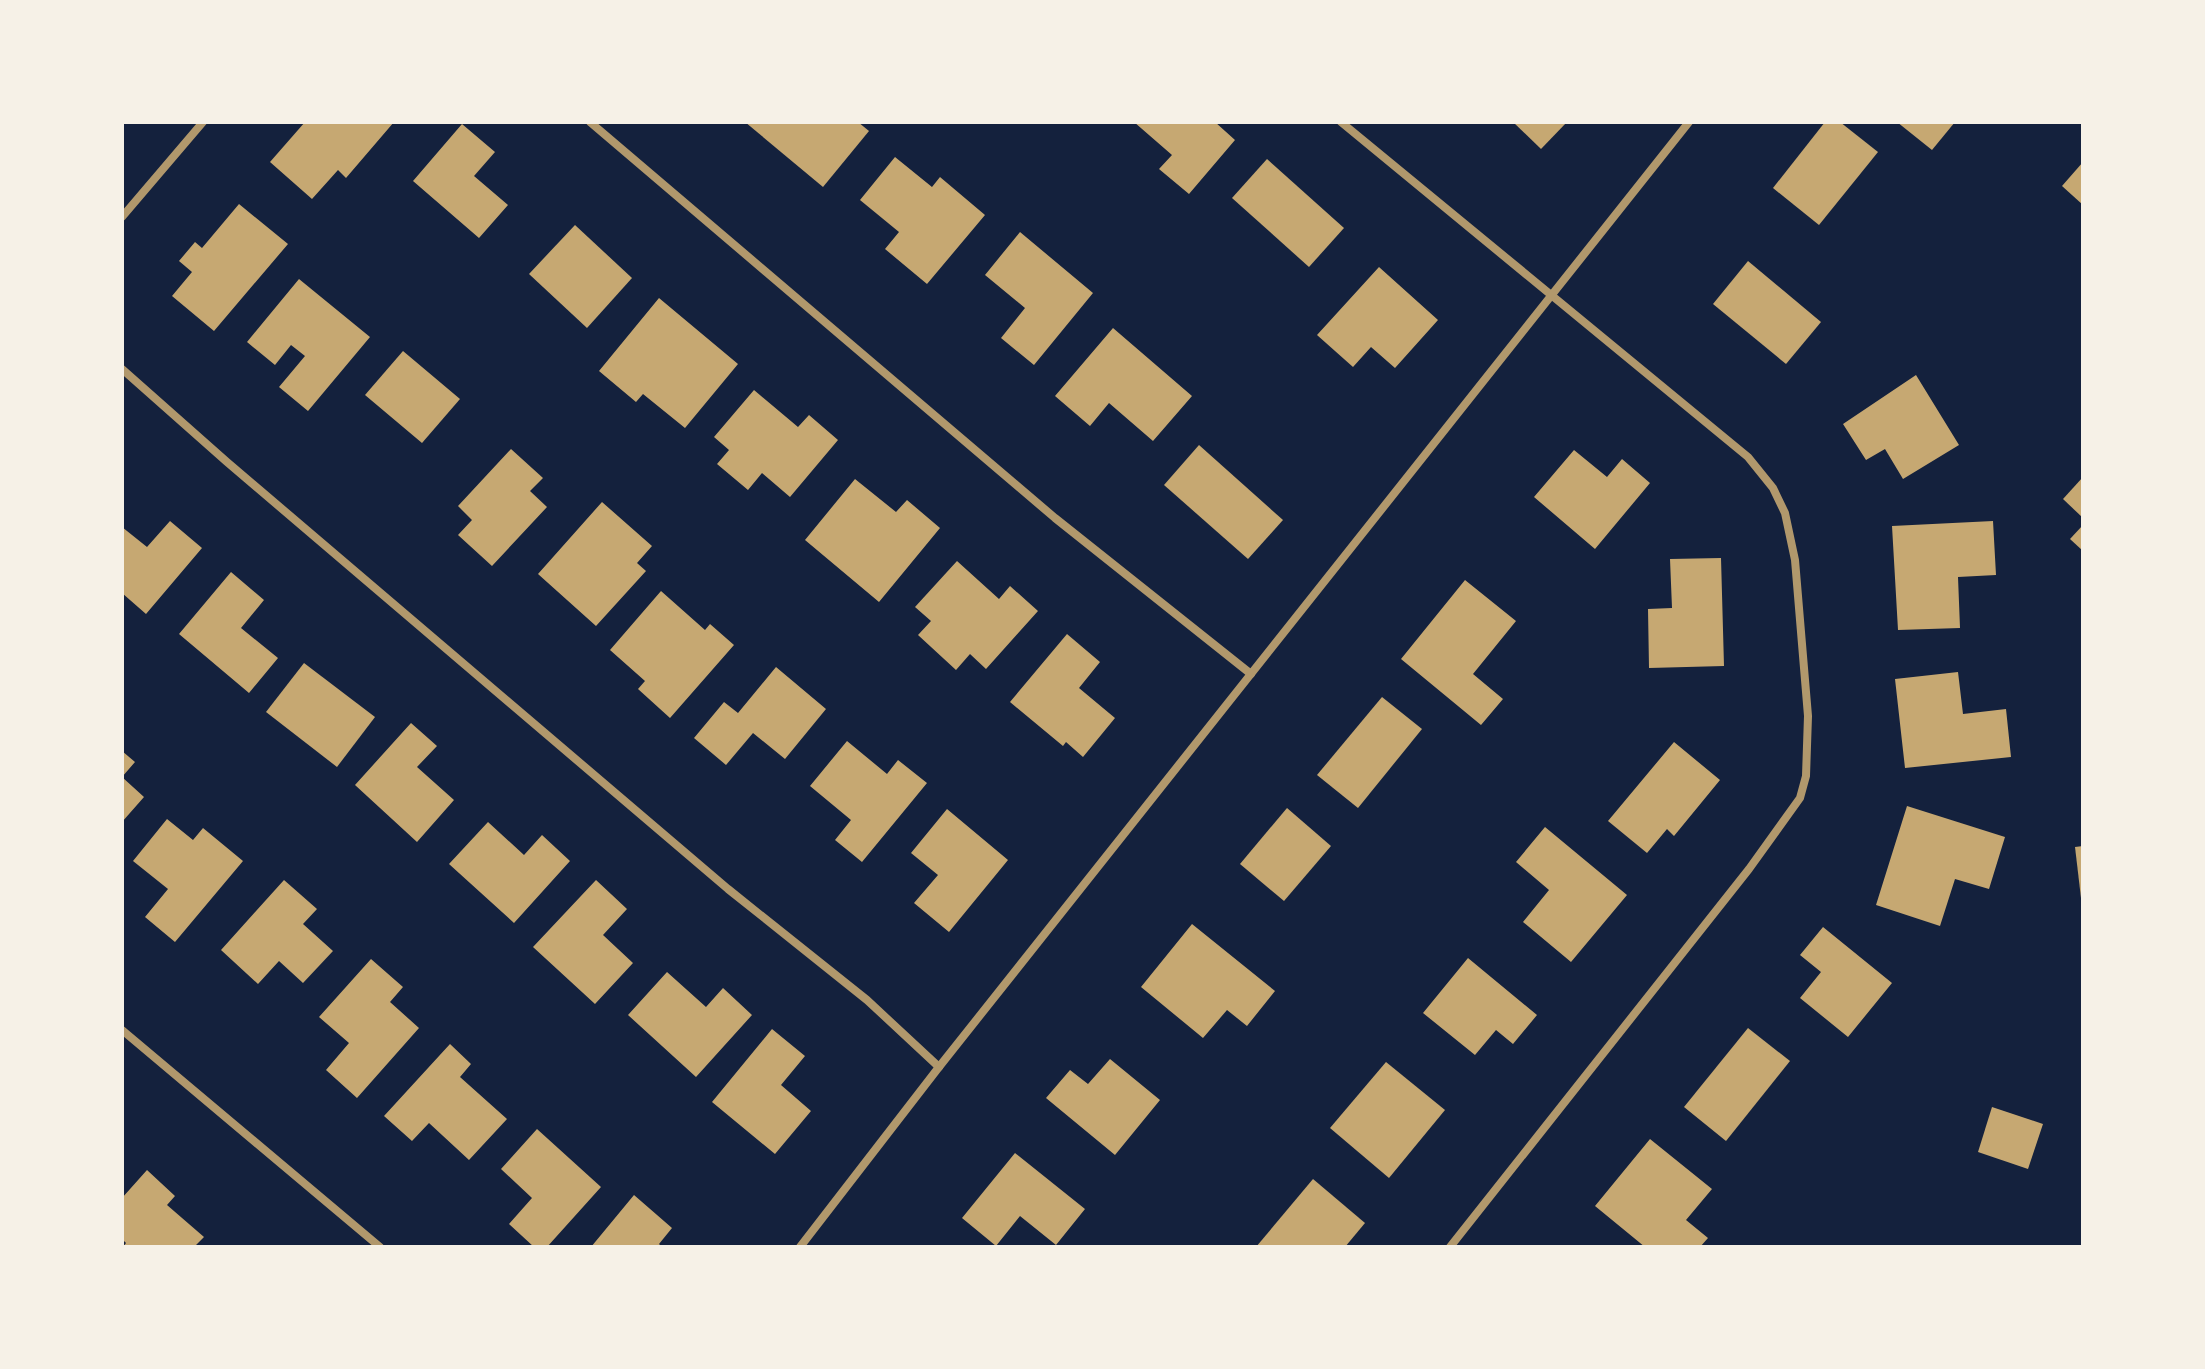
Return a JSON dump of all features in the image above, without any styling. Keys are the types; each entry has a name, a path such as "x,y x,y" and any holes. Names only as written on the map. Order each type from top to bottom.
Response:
{"street":[{"path":"122,217 203,122"},
{"path":"590,122 1055,518 1251,674"},
{"path":"1341,122 1748,457 1773,488 1785,513 1795,560 1808,716 1806,776 1800,798 1749,869 1450,1247"},
{"path":"800,1247 1549,295 1689,122"},
{"path":"122,369 728,889 867,1000 939,1067"},
{"path":"122,1030 380,1247"}],"building":[{"path":"305,122 394,122 346,178 338,170 312,199 270,162"},
{"path":"745,122 858,122 869,131 823,187"},
{"path":"1134,122 1215,122 1235,140 1189,194 1159,169 1172,155"},
{"path":"1513,122 1567,122 1541,149"},
{"path":"1825,122 1840,122 1878,152 1819,225 1773,188"},
{"path":"1897,122 1955,122 1932,150"},
{"path":"462,124 495,152 474,176 508,205 479,238 413,181"},
{"path":"895,157 932,187 940,177 985,215 927,284 885,249 899,232 860,200"},
{"path":"1267,159 1344,228 1309,267 1232,198"},
{"path":"2083,162 2083,205 2062,186"},
{"path":"239,204 288,244 214,331 172,296 192,272 179,261 195,242 202,248"},
{"path":"575,225 632,278 587,328 529,274"},
{"path":"1020,232 1093,293 1034,365 1001,338 1025,308 985,275"},
{"path":"1748,261 1821,322 1786,364 1713,304"},
{"path":"1379,267 1438,320 1395,368 1371,347 1353,367 1317,335"},
{"path":"299,279 370,337 308,411 279,387 305,356 291,345 275,365 247,342"},
{"path":"659,298 738,364 685,428 643,394 636,402 599,371"},
{"path":"1113,328 1192,396 1153,441 1109,403 1090,426 1055,396"},
{"path":"403,351 460,399 422,443 365,395"},
{"path":"1916,375 1959,445 1903,479 1885,449 1866,460 1843,424"},
{"path":"754,390 798,427 809,415 838,440 790,497 762,473 748,490 717,464 729,450 714,437"},
{"path":"1199,445 1283,520 1248,559 1164,485"},
{"path":"511,449 543,478 530,491 547,507 492,566 458,535 472,520 458,506"},
{"path":"1574,450 1607,477 1622,459 1650,483 1595,549 1534,497"},
{"path":"2083,477 2083,518 2063,499"},
{"path":"855,479 896,512 907,500 940,528 879,602 805,540"},
{"path":"602,502 652,546 637,563 646,571 596,626 538,574"},
{"path":"170,521 202,548 146,614 122,593 122,527 147,547"},
{"path":"1993,521 1996,575 1958,577 1960,628 1898,630 1892,526"},
{"path":"2083,525 2083,551 2070,539"},
{"path":"1721,558 1724,666 1649,668 1648,609 1672,608 1670,559"},
{"path":"957,561 999,599 1010,586 1038,611 986,669 970,654 956,670 918,635 931,621 915,607"},
{"path":"231,572 264,600 241,628 278,658 249,693 179,634"},
{"path":"1465,580 1516,621 1473,674 1503,699 1481,725 1401,659"},
{"path":"661,591 705,630 710,624 734,645 670,718 638,689 645,681 610,650"},
{"path":"1067,634 1100,662 1079,688 1115,718 1083,757 1066,742 1063,746 1010,702"},
{"path":"304,663 375,717 337,767 266,712"},
{"path":"776,667 826,709 785,759 753,733 726,765 694,738 724,702 738,713"},
{"path":"1958,672 1963,714 2006,709 2011,757 1905,768 1895,679"},
{"path":"1382,697 1422,729 1358,808 1317,775"},
{"path":"411,723 437,746 417,767 454,800 417,842 355,785"},
{"path":"847,741 887,774 898,760 927,783 862,862 835,840 851,820 810,786"},
{"path":"1674,742 1720,780 1674,836 1667,829 1647,853 1608,821"},
{"path":"122,751 135,762 122,777"},
{"path":"122,777 144,797 122,822"},
{"path":"1907,806 2005,837 1989,889 1955,879 1940,926 1876,905"},
{"path":"1287,808 1331,846 1284,901 1240,864"},
{"path":"947,809 1008,860 949,932 914,903 938,875 911,853"},
{"path":"167,819 193,840 203,828 243,861 175,942 145,917 168,889 133,861"},
{"path":"488,822 524,855 542,835 570,861 514,923 449,864"},
{"path":"1545,827 1627,895 1571,962 1523,922 1549,890 1516,862"},
{"path":"2083,846 2083,898 2081,898 2075,847"},
{"path":"284,880 317,909 303,924 333,951 303,983 279,961 258,984 221,950"},
{"path":"596,880 627,909 603,935 633,963 595,1004 533,947"},
{"path":"1192,924 1275,991 1247,1026 1227,1010 1203,1038 1141,987"},
{"path":"1823,927 1892,983 1848,1037 1800,998 1821,972 1800,955"},
{"path":"1468,958 1537,1015 1513,1044 1496,1030 1475,1055 1423,1013"},
{"path":"371,959 403,987 390,1002 419,1028 357,1098 326,1070 349,1043 319,1017"},
{"path":"667,972 706,1007 723,988 752,1015 696,1077 628,1015"},
{"path":"1748,1028 1790,1061 1726,1141 1684,1107"},
{"path":"772,1029 805,1056 781,1085 811,1111 775,1154 712,1102"},
{"path":"450,1044 471,1064 460,1077 507,1119 469,1160 429,1123 412,1141 384,1116"},
{"path":"1110,1059 1160,1100 1115,1155 1046,1098 1070,1070 1088,1084"},
{"path":"1386,1062 1445,1110 1389,1178 1330,1128"},
{"path":"1992,1107 2043,1124 2028,1169 1978,1152"},
{"path":"537,1129 601,1187 547,1247 534,1247 509,1224 532,1198 501,1169"},
{"path":"1650,1139 1712,1189 1686,1220 1708,1238 1700,1247 1645,1247 1595,1206"},
{"path":"1015,1153 1085,1209 1056,1245 1020,1216 996,1246 962,1218"},
{"path":"147,1170 175,1196 167,1205 204,1237 194,1247 123,1247 126,1243 122,1239 122,1198"},
{"path":"1313,1179 1365,1223 1345,1247 1256,1247"},
{"path":"634,1195 672,1228 659,1244 662,1247 591,1247"}]}
